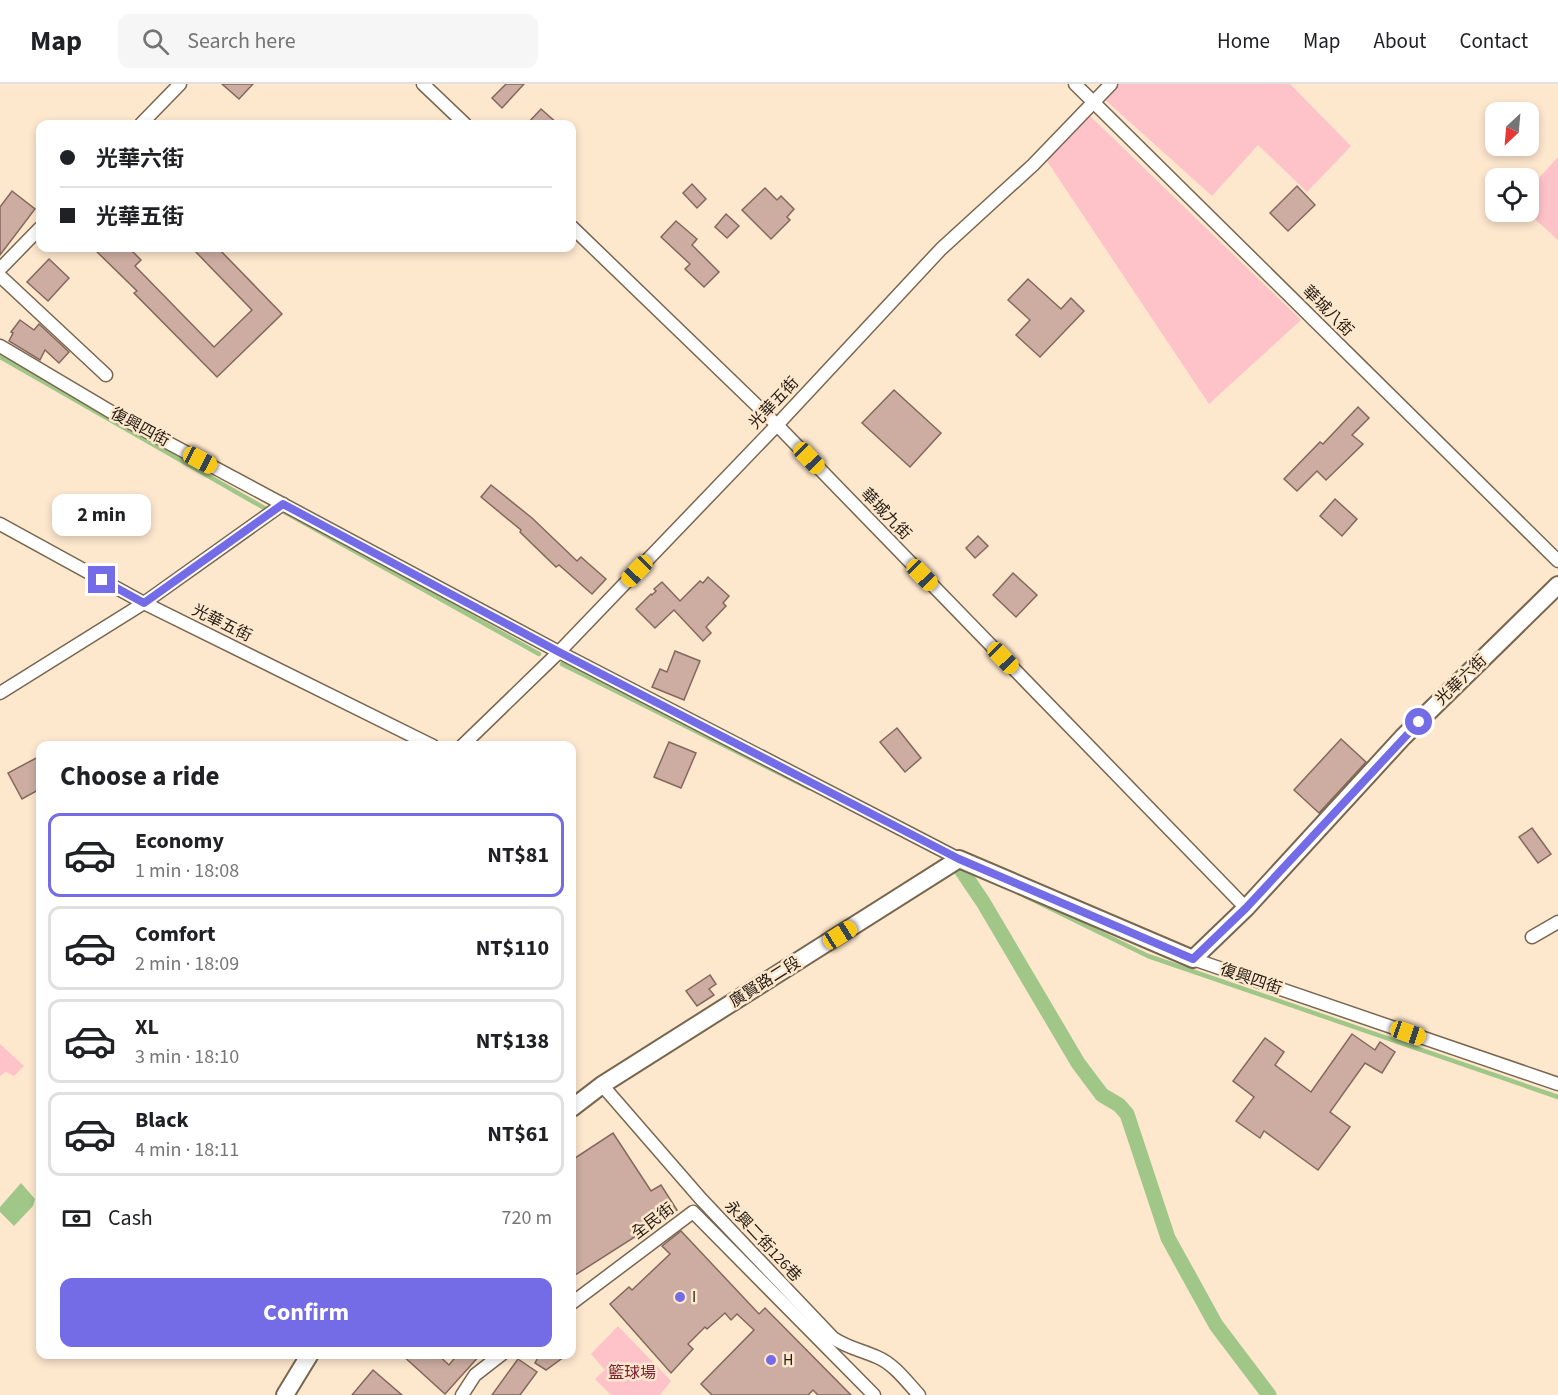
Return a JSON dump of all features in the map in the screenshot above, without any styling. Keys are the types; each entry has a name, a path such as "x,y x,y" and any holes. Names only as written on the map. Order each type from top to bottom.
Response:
{"street":[{"path":"145,120 180,84"},
{"path":"423,84 461,120"},
{"name":"華城八街","path":"1075,84 1558,561"},
{"name":"光華五街","path":"467,741 559,652 777,425 941,249 1033,165 1111,84"},
{"name":"華城九街","path":"576,231 777,425 1246,908"},
{"path":"0,269 36,232"},
{"path":"0,276 106,375"},
{"name":"復興四街","path":"0,346 118,416 559,652 959,859 1193,959 1558,1084"},
{"path":"0,693 144,603 283,504"},
{"name":"光華五街","path":"0,524 144,603 423,741"},
{"name":"光華六街","path":"1193,959 1246,908 1403,737 1558,585"},
{"name":"廣賢路二段","path":"576,1105 602,1086 959,859"},
{"path":"1532,937 1558,922"},
{"name":"永興二街126巷","path":"602,1086 700,1199 833,1338 848,1347 878,1357 892,1366 919,1395"},
{"name":"全民街","path":"576,1301 693,1212 874,1395"},
{"path":"285,1395 307,1359"},
{"path":"462,1395 475,1375 496,1359"}],"green space":[{"path":"1113,84 1290,84 1351,146 1307,192 1258,145 1212,196 1101,96"},
{"path":"1089,115 1301,320 1209,404 1045,158"},
{"path":"1558,157 1558,240 1538,222 1539,178"},
{"path":"0,1044 24,1066 14,1076 6,1072 0,1076"},
{"name":"籃球場","path":"618,1326 671,1381 660,1395 611,1395 595,1379 605,1370 591,1354"}],"shaded area":[{"path":"21,1183 35,1199 33,1206 14,1226 0,1212 0,1207"}],"building":[{"path":"222,84 253,84 239,99"},
{"path":"506,84 524,84 502,108 492,98"},
{"path":"541,109 553,120 531,120"},
{"path":"692,184 706,199 697,208 683,193"},
{"path":"1297,186 1315,205 1288,231 1270,213"},
{"path":"765,188 777,200 781,196 794,209 787,217 790,220 771,239 742,210"},
{"path":"12,191 35,209 0,255 0,207"},
{"path":"726,214 739,226 727,238 715,227"},
{"path":"676,221 697,239 692,245 719,272 704,287 685,269 690,264 661,237"},
{"path":"97,252 133,252 141,260 135,266 214,347 252,310 196,252 222,252 282,314 217,377 134,293 137,291"},
{"path":"49,259 69,278 48,301 27,282"},
{"path":"1028,279 1061,309 1071,298 1084,311 1040,357 1016,335 1030,320 1008,300"},
{"path":"20,320 34,330 39,324 69,352 59,363 45,350 40,360 9,341 13,333 11,332"},
{"path":"894,390 941,433 910,467 862,423"},
{"path":"1358,407 1369,418 1352,435 1363,444 1326,480 1317,471 1297,491 1284,479 1320,442 1323,444"},
{"path":"491,485 532,518 577,561 581,557 606,579 592,594 559,565 556,567 520,532 521,530 481,497"},
{"path":"1335,499 1357,519 1342,536 1320,516"},
{"path":"978,536 988,546 975,558 966,548"},
{"path":"1013,573 1037,595 1016,617 993,595"},
{"path":"708,577 729,596 723,603 726,606 706,627 711,633 703,641 674,610 655,628 636,609 656,591 654,589 662,582 680,601 700,581 703,583"},
{"path":"675,651 700,661 684,700 652,687 660,669 667,672"},
{"path":"897,728 921,758 905,772 880,742"},
{"path":"1341,739 1366,762 1319,813 1294,790"},
{"path":"669,742 696,753 681,788 654,777"},
{"path":"36,758 36,791 22,799 8,773"},
{"path":"1532,828 1551,854 1538,863 1519,837"},
{"path":"710,975 716,984 709,989 714,995 697,1006 686,991"},
{"path":"1352,1034 1375,1050 1380,1042 1395,1052 1382,1073 1365,1063 1330,1112 1350,1127 1318,1170 1264,1131 1260,1138 1236,1121 1254,1097 1233,1081 1265,1038 1284,1052 1275,1065 1311,1092"},
{"path":"613,1133 651,1191 661,1185 677,1210 576,1274 576,1157"},
{"path":"681,1231 759,1314 765,1308 851,1395 818,1395 813,1390 808,1395 712,1395 701,1384 754,1330 737,1314 731,1320 725,1313 707,1329 705,1327 688,1344 693,1349 671,1373 610,1304 629,1287 632,1290 670,1254 662,1246"},
{"path":"406,1359 442,1359 449,1365 454,1359 476,1359 445,1394"},
{"path":"518,1359 537,1372 520,1395 492,1395"},
{"path":"537,1359 561,1359 546,1370 535,1363"},
{"path":"373,1370 402,1395 352,1395"}],"waterway":[{"path":"0,357 266,509"},
{"path":"281,510 539,654"},
{"path":"562,664 809,788"},
{"path":"956,862 983,902 1078,1063 1102,1095 1119,1105 1127,1114 1168,1238 1216,1325 1269,1395"},
{"path":"1025,896 1148,956 1558,1097"}],"place":[{"name":"I","path":"680,1297"},
{"name":"H","path":"771,1360"}],"route":[{"path":"102,580 144,603 283,504 559,652 959,859 1193,959 1246,908 1419,722"}]}
